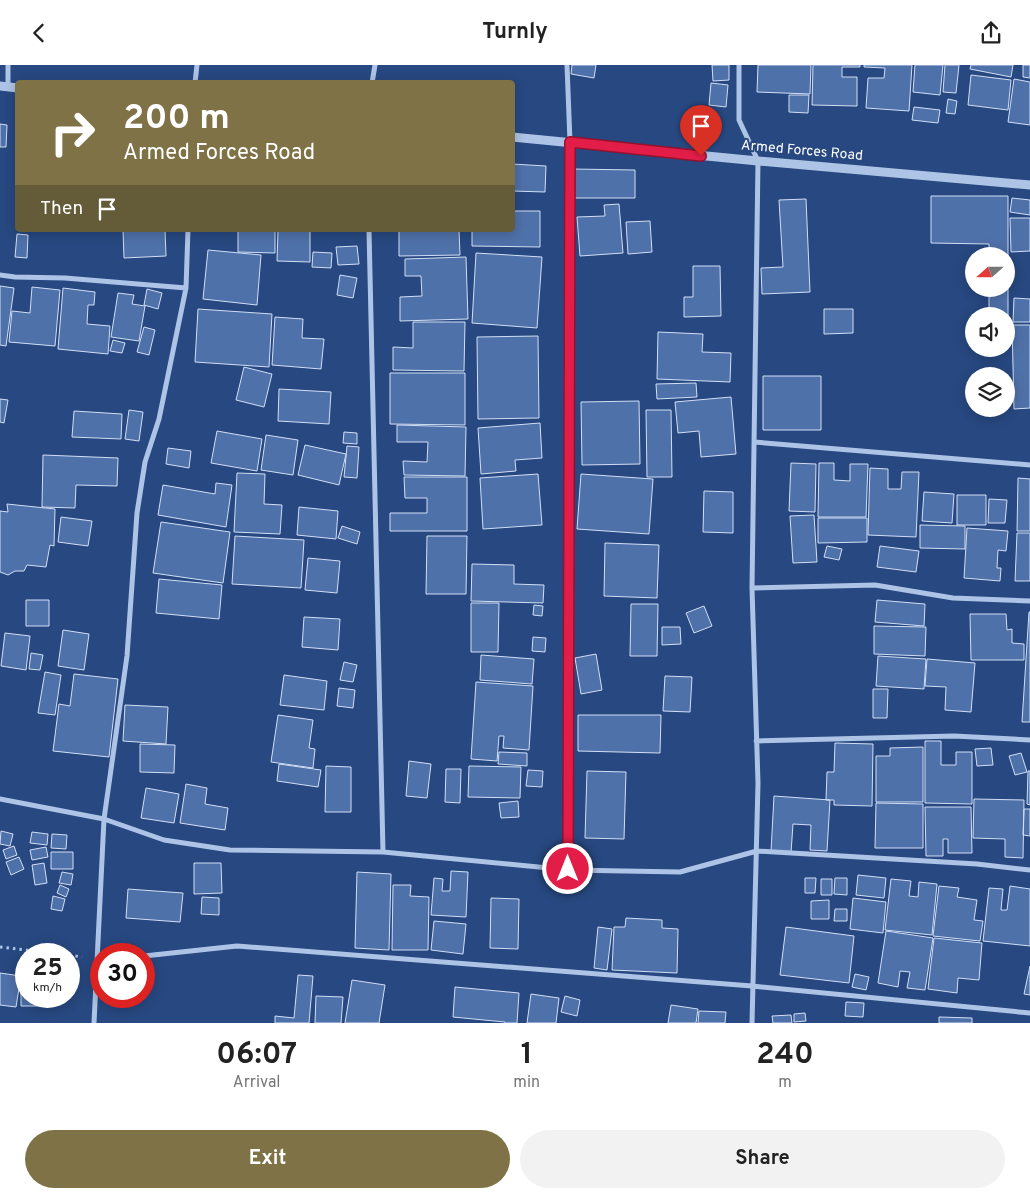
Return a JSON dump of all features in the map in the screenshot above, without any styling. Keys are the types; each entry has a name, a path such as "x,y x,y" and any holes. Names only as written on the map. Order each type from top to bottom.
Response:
{"street":[{"path":"8,65 9,87"},
{"path":"196,80 197,65"},
{"path":"372,80 375,65"},
{"path":"567,65 570,142 568,869"},
{"path":"739,65 739,120 758,161 752,588 758,783 752,1023"},
{"name":"Armed Forces Road","path":"515,137 1030,185"},
{"path":"100,943 104,819 127,656 137,513 145,462 159,419 186,288 188,232"},
{"path":"369,232 383,852"},
{"path":"0,275 186,288"},
{"path":"754,441 1030,465"},
{"path":"752,588 874,585 953,598 1030,601"},
{"path":"756,741 954,736 1030,740"},
{"path":"0,799 104,819 164,839 230,850 383,852 568,869 680,872 757,851 977,864 1030,870"},
{"path":"155,955 237,946 752,986 1030,1013"},
{"path":"94,1023 95,1008"}],"path":[{"path":"0,947 15,949"}],"building":[{"path":"572,65 596,65 594,78 571,74"},
{"path":"712,65 729,65 729,80 713,81"},
{"path":"758,65 811,65 810,94 757,92"},
{"path":"813,65 860,65 860,67 842,67 842,77 857,77 857,106 812,105"},
{"path":"864,65 912,65 909,111 866,108 868,78 884,78 885,68 864,67"},
{"path":"915,65 943,65 940,95 913,92"},
{"path":"945,65 959,65 956,93 943,92"},
{"path":"971,65 1013,65 1011,77 970,69"},
{"path":"1023,65 1030,65 1030,78 1023,77"},
{"path":"971,75 1011,80 1008,110 968,105"},
{"path":"1014,79 1030,82 1030,125 1008,122"},
{"path":"711,83 728,85 726,107 709,105"},
{"path":"789,95 809,95 808,113 789,112"},
{"path":"948,99 957,101 955,114 946,113"},
{"path":"914,107 940,110 938,123 912,120"},
{"path":"0,124 7,125 6,147 0,147"},
{"path":"515,164 546,166 545,192 515,191"},
{"path":"572,169 635,170 635,198 572,198"},
{"path":"931,196 1008,196 1008,247 989,247 989,244 931,243"},
{"path":"1012,198 1030,200 1030,215 1010,212"},
{"path":"806,199 810,292 762,294 761,268 783,267 779,200"},
{"path":"619,204 623,253 580,256 577,217 605,216 604,205"},
{"path":"515,211 540,211 540,247 472,246 472,232 515,232"},
{"path":"1010,218 1030,218 1030,251 1015,252 1015,247 1011,247"},
{"path":"650,221 652,252 628,254 626,222"},
{"path":"123,232 165,232 166,256 124,258"},
{"path":"238,232 275,232 275,253 238,252"},
{"path":"278,232 310,232 310,262 277,261"},
{"path":"399,232 459,232 460,255 399,256"},
{"path":"17,234 28,235 27,258 15,257"},
{"path":"357,246 359,264 338,265 336,247"},
{"path":"208,250 261,255 257,305 203,299"},
{"path":"313,252 332,253 331,268 312,267"},
{"path":"476,253 542,257 537,328 472,323"},
{"path":"466,257 468,319 400,321 400,297 422,296 421,276 405,276 405,259"},
{"path":"693,266 720,266 721,316 684,317 684,297 693,297"},
{"path":"340,275 357,278 353,298 337,295"},
{"path":"0,286 14,288 6,346 0,345"},
{"path":"32,287 60,290 55,346 9,342 12,311 30,313"},
{"path":"63,288 95,292 94,305 88,305 87,324 110,326 108,354 58,349"},
{"path":"147,289 162,293 158,309 144,305"},
{"path":"118,293 134,295 132,304 145,306 139,341 111,337"},
{"path":"989,297 1008,297 1008,307 989,307"},
{"path":"1014,298 1030,299 1030,322 1015,322"},
{"path":"198,309 272,314 269,367 195,362"},
{"path":"824,309 853,309 853,333 824,334"},
{"path":"275,317 303,319 302,338 324,339 321,369 272,365"},
{"path":"413,322 465,322 464,371 393,370 393,347 413,348"},
{"path":"1015,325 1030,325 1030,408 1015,409 1015,367 1013,367 1013,357 1015,357"},
{"path":"144,327 155,330 149,355 137,352"},
{"path":"658,332 703,334 702,352 731,353 730,382 657,379"},
{"path":"538,336 539,418 478,419 477,337"},
{"path":"113,340 125,343 122,353 110,351"},
{"path":"244,367 272,374 264,407 236,400"},
{"path":"390,373 465,373 465,425 390,424"},
{"path":"763,376 821,376 821,430 763,430"},
{"path":"696,383 697,397 657,399 656,384"},
{"path":"279,389 331,392 329,424 278,421"},
{"path":"731,397 736,454 701,457 699,431 678,433 675,402"},
{"path":"0,399 8,400 4,423 0,422"},
{"path":"639,401 640,464 582,465 581,402"},
{"path":"129,410 143,412 139,441 125,439"},
{"path":"646,410 671,410 672,477 647,477"},
{"path":"74,411 122,414 121,439 72,437"},
{"path":"540,423 542,458 515,460 516,471 481,474 478,428"},
{"path":"397,425 466,427 465,476 404,475 403,461 427,462 428,442 397,442"},
{"path":"217,431 262,439 257,471 211,463"},
{"path":"344,432 357,433 357,444 343,443"},
{"path":"266,435 298,440 293,475 261,470"},
{"path":"305,445 346,454 339,485 298,475"},
{"path":"347,446 359,447 357,478 344,477"},
{"path":"168,448 191,451 189,468 166,464"},
{"path":"43,455 118,458 117,486 76,485 75,508 42,507"},
{"path":"791,463 816,464 815,512 789,511"},
{"path":"819,463 834,463 834,480 850,481 850,464 868,464 866,517 818,517"},
{"path":"870,468 888,469 888,489 901,489 902,472 919,472 916,537 868,535"},
{"path":"237,473 265,474 264,504 282,505 280,534 234,532"},
{"path":"538,474 542,525 483,529 480,478"},
{"path":"581,474 653,479 649,534 577,529"},
{"path":"404,477 467,477 467,531 390,531 390,513 427,513 427,498 405,498"},
{"path":"1018,478 1030,479 1030,531 1017,531"},
{"path":"216,483 232,485 226,527 158,515 163,485 215,494"},
{"path":"704,491 733,492 733,533 703,532"},
{"path":"924,492 954,494 952,523 922,521"},
{"path":"957,495 986,495 986,525 957,525"},
{"path":"989,499 1007,500 1005,523 988,523"},
{"path":"7,504 55,509 54,546 50,545 46,567 27,565 24,571 15,571 8,575 0,572 0,511 8,512"},
{"path":"299,507 338,511 336,539 297,535"},
{"path":"814,515 817,562 793,563 790,516"},
{"path":"61,517 92,521 88,546 58,542"},
{"path":"818,518 867,518 867,542 818,543"},
{"path":"161,522 230,532 223,583 153,573"},
{"path":"920,525 965,526 965,549 920,548"},
{"path":"342,526 360,532 357,544 338,538"},
{"path":"967,528 1008,531 1006,551 998,550 997,568 1001,568 1000,581 964,578"},
{"path":"1017,533 1030,533 1030,581 1015,581"},
{"path":"235,536 304,540 301,588 232,584"},
{"path":"427,536 467,536 466,594 426,594"},
{"path":"605,543 659,545 657,598 604,596"},
{"path":"827,546 842,549 839,560 824,557"},
{"path":"880,546 919,551 916,572 877,567"},
{"path":"308,558 340,561 337,593 305,590"},
{"path":"472,564 514,565 514,584 544,585 543,603 471,601"},
{"path":"159,579 222,585 219,619 156,613"},
{"path":"26,600 49,600 49,626 26,626"},
{"path":"877,600 925,604 924,626 875,622"},
{"path":"471,603 499,603 498,652 471,652"},
{"path":"631,604 658,604 657,656 630,656"},
{"path":"534,605 543,606 542,616 533,615"},
{"path":"704,606 712,626 694,633 686,613"},
{"path":"1029,612 1030,722 1022,722"},
{"path":"970,614 1006,614 1007,630 1012,629 1012,643 1024,644 1024,660 971,660"},
{"path":"304,617 340,619 338,650 302,647"},
{"path":"874,626 926,627 925,656 874,654"},
{"path":"662,627 680,627 681,644 662,645"},
{"path":"63,630 89,634 84,670 58,666"},
{"path":"5,633 30,636 26,670 1,666"},
{"path":"533,637 546,638 545,652 532,651"},
{"path":"31,653 43,655 40,670 29,669"},
{"path":"596,654 602,690 581,694 575,658"},
{"path":"481,655 534,659 532,684 480,680"},
{"path":"878,656 926,659 924,689 876,686"},
{"path":"927,659 975,663 971,712 945,710 946,687 925,686"},
{"path":"344,662 357,665 353,682 340,680"},
{"path":"45,672 61,675 55,715 38,713"},
{"path":"74,674 118,679 109,757 53,751 59,704 70,706"},
{"path":"284,675 327,681 324,710 280,705"},
{"path":"665,676 692,677 690,712 663,711"},
{"path":"476,682 533,686 529,750 503,748 504,736 499,736 497,761 471,759"},
{"path":"339,688 355,690 353,708 337,706"},
{"path":"873,689 888,689 887,718 873,718"},
{"path":"125,705 168,707 166,744 123,741"},
{"path":"278,715 313,720 309,748 315,749 313,768 271,762"},
{"path":"578,715 661,715 660,753 578,751"},
{"path":"925,741 941,741 941,765 956,765 956,752 972,752 972,804 925,803"},
{"path":"835,743 873,744 872,806 834,805 834,800 826,800 827,772 834,772"},
{"path":"140,744 175,745 174,773 140,772"},
{"path":"923,747 923,802 876,802 876,756 890,756 890,748"},
{"path":"991,748 993,765 977,766 975,749"},
{"path":"499,752 527,753 527,766 498,764"},
{"path":"1021,753 1027,772 1015,775 1009,756"},
{"path":"409,761 431,764 427,798 406,796"},
{"path":"279,764 321,770 318,787 277,781"},
{"path":"326,766 351,767 351,812 325,812"},
{"path":"469,766 521,767 520,798 468,797"},
{"path":"446,769 461,769 460,803 445,802"},
{"path":"528,770 543,771 542,787 526,786"},
{"path":"587,771 626,772 624,839 585,838"},
{"path":"1028,771 1030,771 1030,805 1027,804"},
{"path":"186,784 207,788 205,804 228,808 225,830 180,823"},
{"path":"146,788 179,794 174,823 141,818"},
{"path":"774,796 830,800 827,851 810,850 811,825 793,824 791,853 771,851"},
{"path":"974,799 1024,800 1023,858 1005,857 1005,839 973,838"},
{"path":"518,801 519,817 501,818 499,803"},
{"path":"876,803 923,804 923,848 875,848"},
{"path":"925,807 971,807 972,853 948,853 948,839 943,839 943,856 926,856"},
{"path":"1024,809 1030,809 1030,836 1023,835"},
{"path":"1,831 13,834 10,846 0,844"},
{"path":"32,832 48,834 47,845 30,843"},
{"path":"52,834 67,835 66,849 51,848"},
{"path":"14,846 17,855 6,859 3,850"},
{"path":"46,847 48,857 32,860 30,850"},
{"path":"51,852 73,852 73,869 51,869"},
{"path":"19,857 24,869 11,875 6,862"},
{"path":"44,863 47,883 35,885 32,865"},
{"path":"194,863 221,863 222,893 194,894"},
{"path":"451,871 468,872 466,917 431,915 434,878 443,879 442,891 450,891"},
{"path":"62,872 73,874 71,885 59,883"},
{"path":"357,872 391,874 389,950 355,948"},
{"path":"858,875 886,878 884,898 856,895"},
{"path":"805,878 816,878 815,893 805,893"},
{"path":"835,878 847,878 847,895 834,894"},
{"path":"821,879 832,879 832,895 821,895"},
{"path":"891,879 911,881 909,896 918,897 919,882 937,884 932,935 885,930"},
{"path":"60,885 69,889 66,897 57,893"},
{"path":"393,885 411,885 410,896 429,897 428,950 392,950"},
{"path":"939,886 959,888 957,897 977,900 974,920 983,921 980,941 933,936"},
{"path":"1010,886 1030,889 1030,946 983,941 989,888 1003,889 1001,910 1007,910"},
{"path":"128,889 183,893 180,922 126,918"},
{"path":"53,896 65,899 62,911 51,909"},
{"path":"202,897 219,898 219,915 201,914"},
{"path":"491,898 519,899 518,949 490,948"},
{"path":"853,898 886,902 883,933 850,929"},
{"path":"829,900 829,919 811,919 811,901"},
{"path":"835,909 847,909 847,921 834,921"},
{"path":"626,918 662,920 662,928 678,929 677,973 612,970 614,927 625,927"},
{"path":"434,921 466,924 463,954 431,950"},
{"path":"598,927 612,929 607,970 594,968"},
{"path":"786,927 854,936 849,983 780,975"},
{"path":"886,931 933,938 925,990 907,988 910,972 900,971 898,987 878,983"},
{"path":"934,938 982,943 979,980 958,978 957,993 928,989"},
{"path":"1030,966 1030,995 1024,994"},
{"path":"0,973 15,975 15,1007 0,1005"},
{"path":"855,974 869,977 866,990 852,987"},
{"path":"298,975 313,976 309,1023 275,1023 275,1016 294,1018"},
{"path":"352,980 385,985 379,1023 345,1023"},
{"path":"455,987 519,993 517,1023 453,1017"},
{"path":"531,994 559,998 556,1023 527,1023"},
{"path":"316,996 343,997 341,1023 315,1023"},
{"path":"565,996 580,1000 577,1016 561,1012"},
{"path":"846,1002 864,1003 863,1017 845,1016"},
{"path":"671,1005 698,1009 696,1023 668,1023"},
{"path":"699,1011 726,1012 725,1023 698,1023"},
{"path":"805,1013 806,1021 794,1022 794,1014"},
{"path":"791,1015 792,1023 773,1023 772,1016"},
{"path":"939,1017 972,1018 972,1023 939,1023"}],"route":[{"path":"568,869 570,142 701,156"}]}
